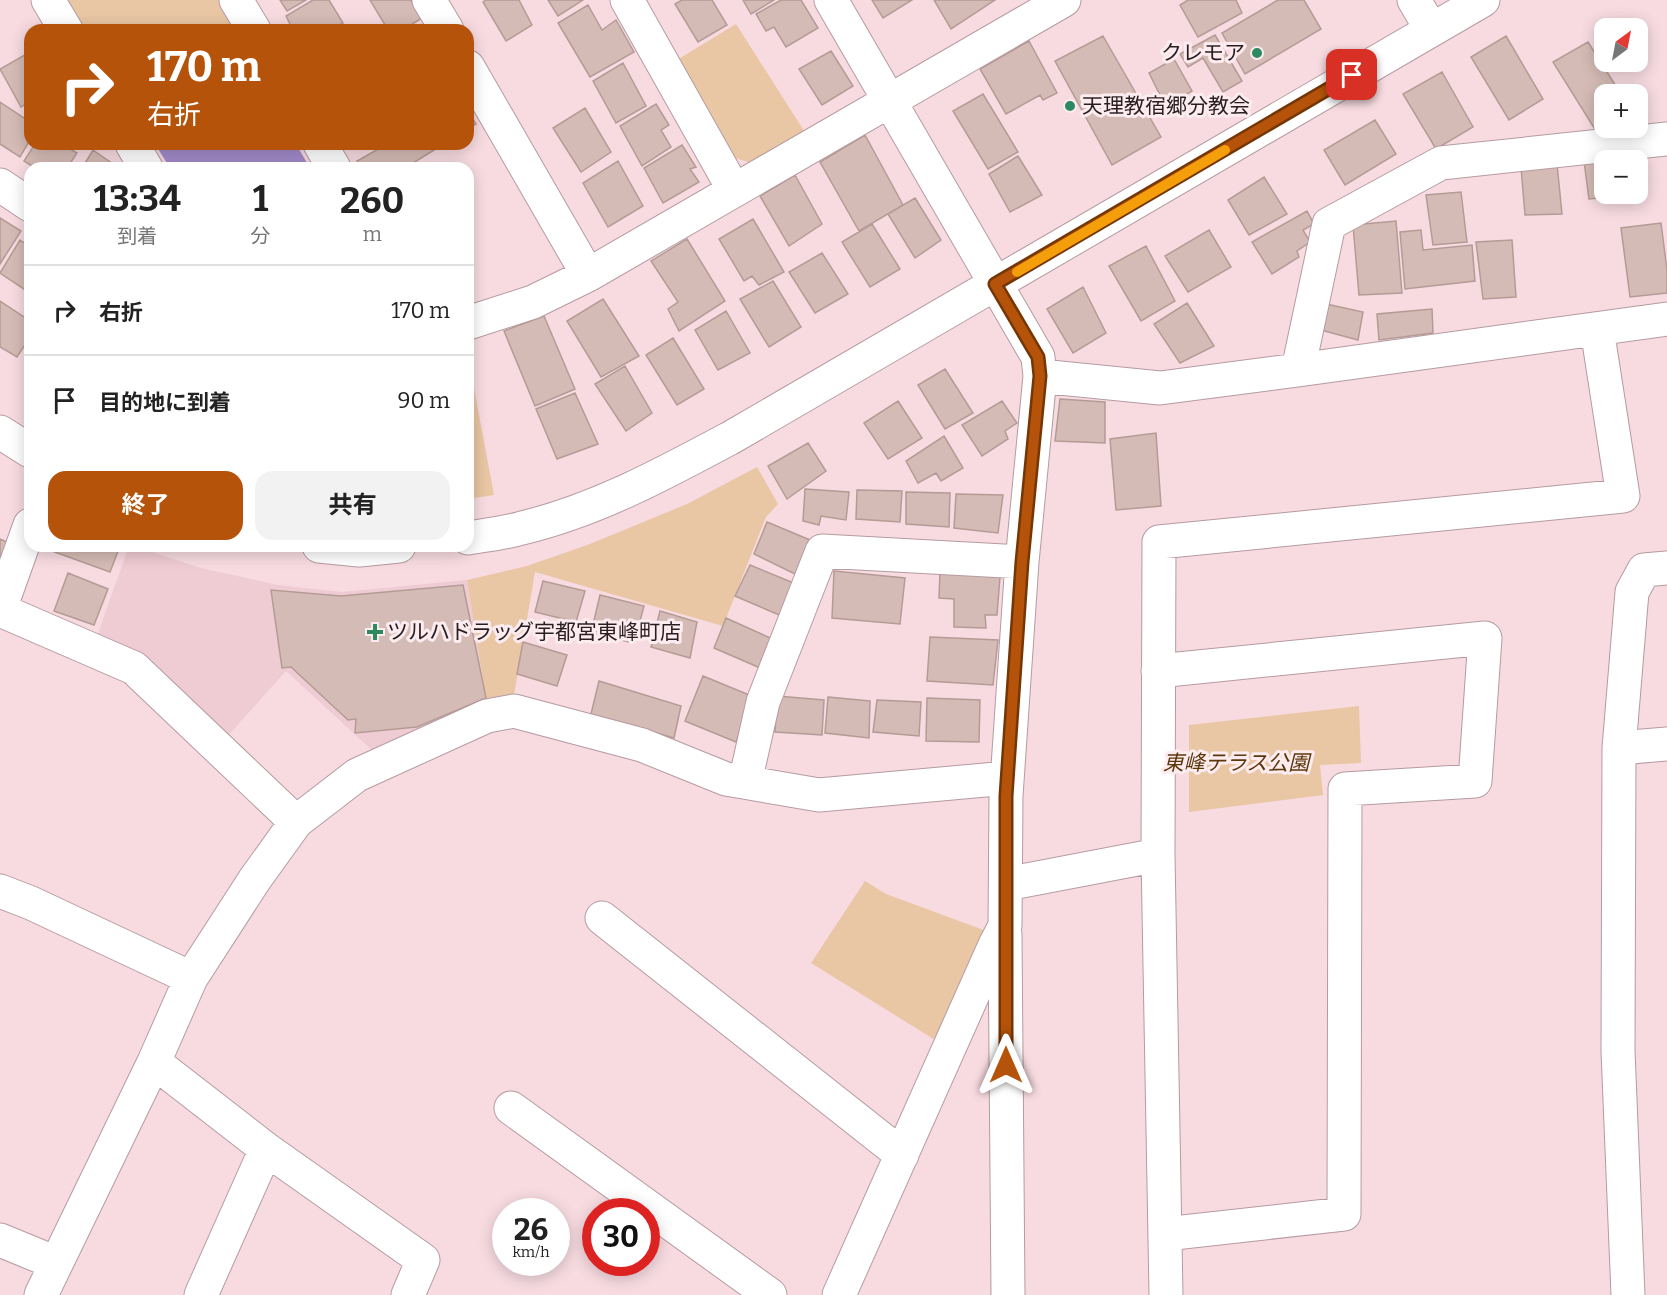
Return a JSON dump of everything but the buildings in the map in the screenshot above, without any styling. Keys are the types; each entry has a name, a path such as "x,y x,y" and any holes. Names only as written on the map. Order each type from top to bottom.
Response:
{"street":[{"path":"48,0 62,24"},
{"path":"236,0 250,24"},
{"path":"429,0 443,24"},
{"path":"627,0 734,190"},
{"path":"831,0 1038,357 1040,376 1022,562 1007,778 1005,884 1000,936 1008,1295"},
{"path":"474,322 533,302 588,274 889,100 1028,9 1064,0"},
{"path":"1414,0 1431,29"},
{"path":"474,537 522,528 590,506 645,484 732,437 1483,0"},
{"path":"474,77 588,274"},
{"path":"1298,370 1329,224 1441,163 1667,139"},
{"path":"0,185 24,201"},
{"path":"1040,376 1160,388 1667,319"},
{"path":"1166,1295 1158,855 1159,542 1623,496 1597,329"},
{"path":"0,432 24,447"},
{"path":"24,542 0,610 134,668 296,822"},
{"path":"745,783 763,702 822,551 1022,562"},
{"path":"1628,1295 1618,1051 1619,748 1632,592 1644,570 1667,568"},
{"path":"1158,671 1485,638 1475,781 1345,789 1344,1214 1165,1234"},
{"path":"42,1295 154,1062 191,978 255,879 296,822 357,775 487,716 514,711 642,745 726,779 819,795 1007,778"},
{"path":"1619,748 1667,744"},
{"path":"1005,884 1158,855"},
{"path":"0,891 31,903 191,978"},
{"path":"602,918 902,1155"},
{"path":"838,1295 1000,936"},
{"path":"154,1062 266,1149 423,1260 408,1295"},
{"path":"511,1108 770,1295"},
{"path":"201,1295 266,1149"},
{"path":"0,1240 56,1263"}],"shaded area":[{"path":"159,150 300,150 306,162 166,162"},
{"path":"127,552 152,552 201,568 277,585 342,592 467,580 487,705 375,753 286,671 224,740 96,639"}],"green space":[{"path":"62,0 220,0 234,24 76,24"},
{"path":"736,24 806,134 755,164 735,158 677,60"},
{"path":"474,388 494,495 474,498"},
{"path":"757,467 778,504 766,517 723,626 535,572 513,701 487,705 467,580 527,566 590,544 687,504"},
{"name":"東峰テラス公園","path":"1359,706 1361,763 1320,765 1323,795 1189,812 1189,725"},
{"path":"865,881 886,894 989,932 940,1043 811,963"}],"slow traffic":[{"path":"1017,272 1225,150"}],"place":[{"name":"クレモア","path":"1257,53"},
{"name":"天理教宿郷分教会","path":"1070,106"},
{"name":"ツルハドラッグ宇都宮東峰町店","path":"375,632"}],"route":[{"path":"1006,1065 1006,796 1022,562 1040,376 1038,357 995,284 1352,75"}]}
